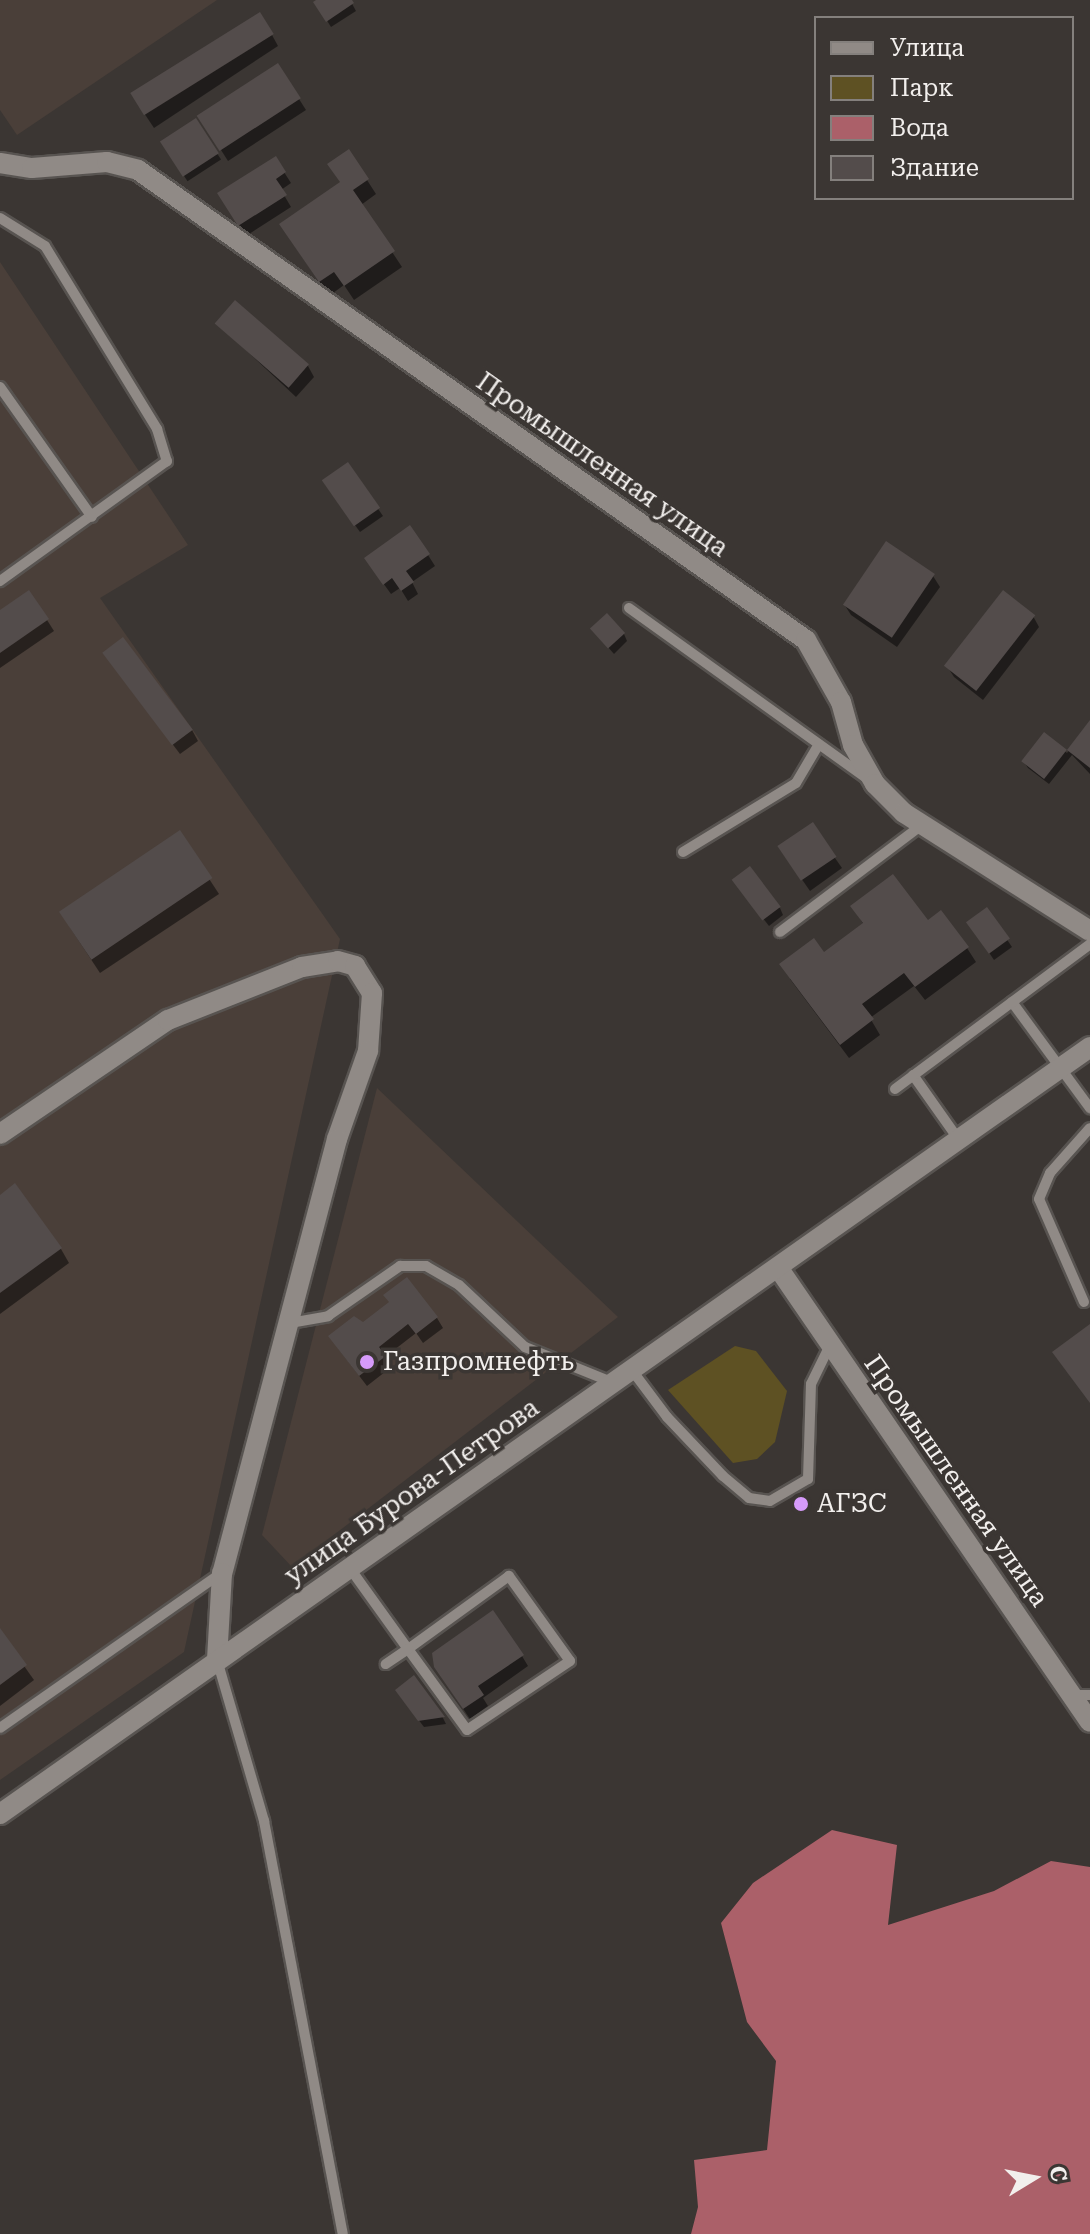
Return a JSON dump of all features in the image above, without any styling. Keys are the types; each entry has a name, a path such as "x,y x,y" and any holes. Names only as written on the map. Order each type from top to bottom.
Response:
{"street":[{"name":"Промышленная улица","path":"0,163 32,168 107,162 138,170 806,640 841,702 853,745 875,784 922,825 1090,931"},
{"path":"0,1134 168,1020 302,967 338,961 355,966 372,993 368,1051 337,1139 222,1573 217,1660"},
{"name":"улица Бурова-Петрова","path":"0,1814 631,1369 779,1269 1090,1047"},
{"name":"Промышленная улица","path":"779,1269 830,1345 1082,1695 1090,1722"}],"lane":[{"path":"0,218 45,246 157,429 167,461 0,581"},
{"path":"0,387 92,517"},
{"path":"629,608 875,784"},
{"path":"683,852 796,783 819,744"},
{"path":"780,932 922,825"},
{"path":"895,1089 1090,944"},
{"path":"1012,1002 1090,1108"},
{"path":"913,1075 959,1140"},
{"path":"1084,1302 1039,1199 1050,1173 1090,1128"},
{"path":"290,1323 328,1316 400,1266 426,1266 459,1285 525,1347 613,1383"},
{"path":"631,1369 667,1417 723,1476 749,1498 770,1501 808,1479 811,1384 830,1345"},
{"path":"349,1567 408,1649 467,1730 570,1661 509,1576 408,1649 386,1664"},
{"path":"0,1728 222,1573"},
{"path":"217,1660 264,1821 343,2234"}],"shaded area":[{"path":"0,0 217,0 17,135 0,110"},
{"path":"0,262 188,545 100,598 340,939 184,1652 0,1780"},
{"path":"377,1088 618,1317 292,1567 262,1535"}],"green space":[{"path":"735,1346 756,1351 787,1391 775,1442 757,1459 733,1463 668,1390"}],"water":[{"path":"832,1830 897,1845 888,1925 994,1891 1051,1861 1090,1867 1090,2234 691,2234 698,2207 694,2160 767,2150 776,2061 747,2022 721,1923 753,1883"}],"building":[{"path":"352,0 354,3 326,22 313,2"},
{"path":"260,12 274,34 144,115 130,93"},
{"path":"278,63 301,98 220,151 197,116"},
{"path":"196,118 219,153 183,177 160,141"},
{"path":"349,149 369,179 353,190 395,251 344,286 334,272 319,282 279,224 340,182 327,164"},
{"path":"276,156 286,172 276,179 287,195 238,226 217,193"},
{"path":"235,300 309,364 289,388 215,323"},
{"path":"348,462 380,508 354,526 322,480"},
{"path":"410,525 430,554 406,571 414,582 401,591 392,578 383,585 364,558"},
{"path":"886,541 935,574 892,638 843,605"},
{"path":"29,590 49,619 0,653 0,610"},
{"path":"1003,590 1035,615 976,691 944,666"},
{"path":"607,613 625,633 608,648 590,628"},
{"path":"123,637 193,730 172,745 102,653"},
{"path":"1090,720 1090,768 1067,750"},
{"path":"1044,732 1067,750 1044,779 1021,761"},
{"path":"813,822 836,857 801,881 777,846"},
{"path":"180,830 212,878 91,960 59,912"},
{"path":"750,866 781,907 762,921 732,880"},
{"path":"893,874 928,920 941,910 969,947 915,987 904,973 862,1004 874,1019 840,1045 779,964 814,938 824,952 863,923 850,906"},
{"path":"987,907 1010,939 989,954 966,922"},
{"path":"15,1183 62,1248 0,1293 0,1195"},
{"path":"407,1277 438,1317 416,1334 408,1324 379,1347 386,1356 359,1376 328,1336 354,1316 363,1322 389,1302 383,1295"},
{"path":"1090,1324 1090,1403 1052,1352"},
{"path":"493,1610 524,1655 478,1686 484,1695 463,1709 434,1667 432,1653"},
{"path":"0,1628 27,1665 0,1685"},
{"path":"414,1675 445,1717 418,1721 395,1690"}],"place":[{"name":"Газпромнефть","path":"367,1362"},
{"name":"АГЗС","path":"801,1504"}]}
